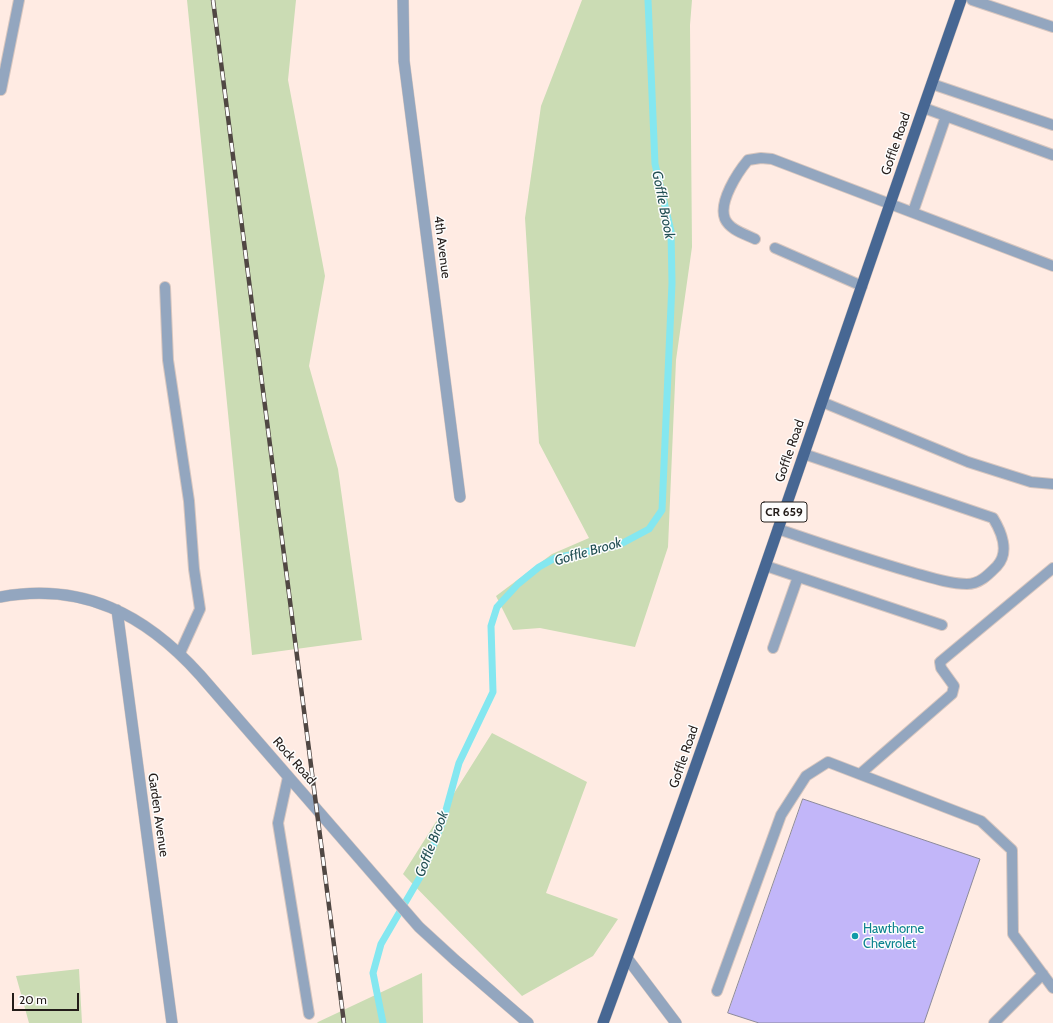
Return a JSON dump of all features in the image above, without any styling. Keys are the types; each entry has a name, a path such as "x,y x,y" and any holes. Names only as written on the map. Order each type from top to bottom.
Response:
{"main road":[{"name":"Goffle Road","path":"603,1023 766,566 961,0"}],"street":[{"name":"4th Avenue","path":"403,0 404,61 460,497"},
{"name":"Rock Road","path":"0,597 21,593 75,596 99,602 117,610 164,640 180,653 420,927 455,960 528,1023"},
{"name":"Garden Avenue","path":"117,610 172,1023"},
{"path":"627,958 676,1023"}],"lane":[{"path":"1,90 19,0"},
{"path":"972,0 1053,27"},
{"path":"0,53 7,61"},
{"path":"932,84 1053,125"},
{"path":"924,108 1053,155"},
{"path":"913,212 946,116"},
{"path":"755,239 734,229 725,219 724,204 736,175 748,160 772,158 1053,266"},
{"path":"775,248 862,286"},
{"path":"165,287 168,360 189,501 194,570 200,608 180,653"},
{"path":"822,402 968,462 1031,482 1053,484"},
{"path":"778,529 875,562 941,580 968,584 985,578 1000,563 1004,546 1000,529 993,518 804,454"},
{"path":"766,566 942,625"},
{"path":"860,774 952,694 954,686 940,668 940,662 1053,568"},
{"path":"773,648 798,577"},
{"path":"717,991 781,815 806,776 828,762 981,821 1012,850 1013,934 1053,988"},
{"path":"288,777 278,823 309,1014"},
{"path":"994,1023 1043,974"}],"green space":[{"path":"187,0 296,0 288,80 325,276 309,366 338,469 362,640 252,655"},
{"path":"582,0 692,0 690,25 692,247 676,360 668,547 635,647 540,628 513,630 496,596 552,554 589,538 539,443 525,218 541,106"},
{"path":"492,733 587,782 546,893 618,919 593,956 522,996 403,874"},
{"path":"79,969 82,1023 29,1023 16,976"},
{"path":"422,973 423,1023 317,1023 318,1022"}],"building":[{"name":"Hawthorne Chevrolet","path":"803,799 980,859 924,1023 759,1023 728,1013"}],"waterway":[{"name":"Goffle Brook","path":"383,1023 373,973 381,944 423,872 443,821 459,763 493,692 491,626 497,607 518,584 539,567 555,558 619,545 649,529 662,510 672,283 671,231 655,164 648,0"}],"railway":[{"path":"213,0 344,1023"}],"place":[{"name":"Hawthorne Chevrolet","path":"855,936"}]}
